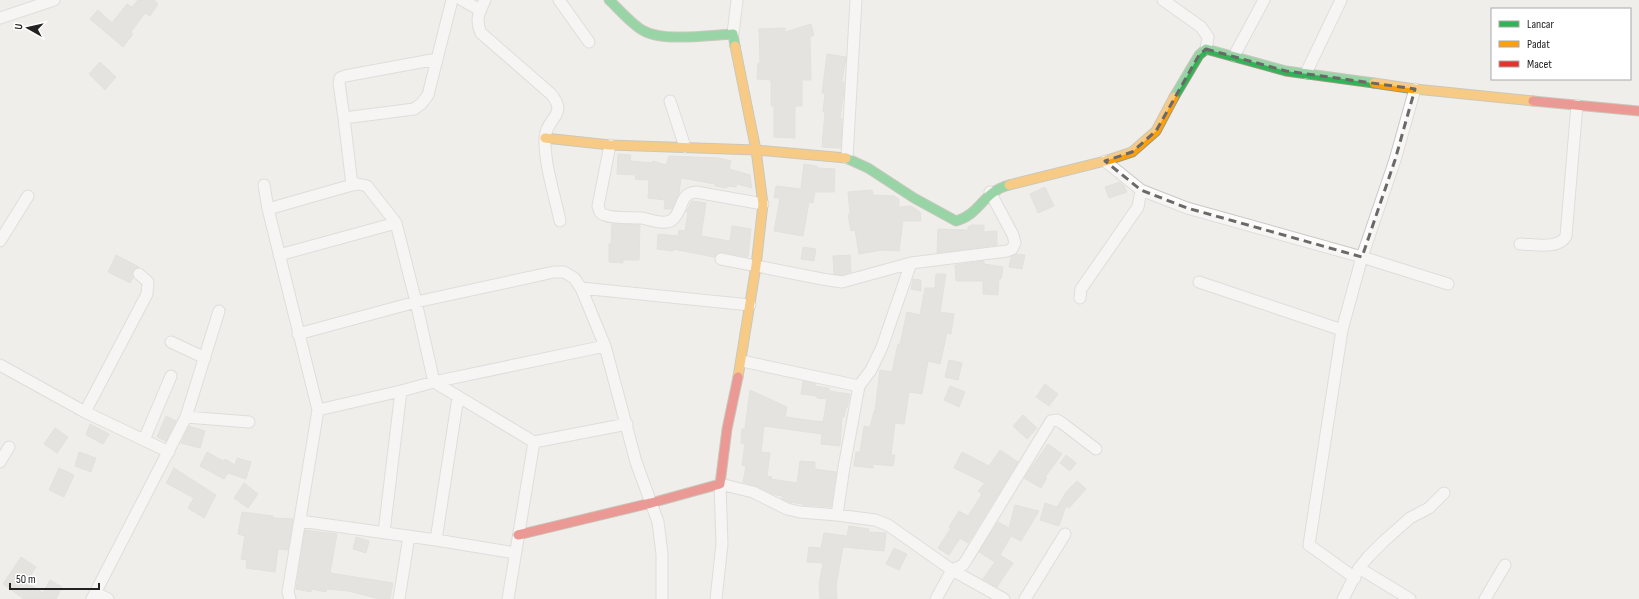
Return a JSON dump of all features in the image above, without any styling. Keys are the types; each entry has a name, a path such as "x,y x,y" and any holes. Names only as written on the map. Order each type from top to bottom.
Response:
{"street":[{"path":"0,18 54,0"},
{"path":"344,118 414,109 421,104 428,95 452,0"},
{"path":"462,0 482,5 477,22 481,33 551,94 556,101 559,109 546,129 545,138 550,174 560,221"},
{"path":"559,0 589,42"},
{"path":"609,0 648,34 672,36 733,34"},
{"path":"716,599 722,544 720,484 727,429 742,361 756,266 763,204 756,150 733,34 737,0"},
{"path":"847,158 856,0"},
{"path":"545,138 610,144 756,150 847,158 868,168 948,218 956,221 963,220 969,217 990,192 999,188 1105,161 1132,152 1156,131 1186,75 1199,55 1206,49 1208,38 1201,27 1163,0"},
{"path":"1234,56 1264,0"},
{"path":"1306,73 1341,0"},
{"path":"1206,49 1286,71 1415,89 1639,110"},
{"path":"352,185 339,84 340,78 437,59"},
{"path":"1410,599 1357,573 1308,545 1342,330 1362,257 1395,160 1415,89"},
{"path":"670,101 685,147"},
{"path":"1520,244 1556,244 1562,242 1566,236 1577,105"},
{"path":"610,144 598,206 600,212 605,216 670,222 685,196 690,192 763,204"},
{"path":"1105,161 1141,190 1187,208 1362,257 1448,284"},
{"path":"268,209 352,185 358,184 367,186 396,223 434,382 534,442 627,424"},
{"path":"264,185 279,255 318,410 288,592 290,599"},
{"path":"1080,298 1081,289 1138,207 1141,190"},
{"path":"721,259 842,282 910,263 1012,249 1015,243 1013,235 990,192"},
{"path":"0,241 28,196"},
{"path":"279,255 396,223"},
{"path":"837,515 859,386 871,370 882,347 910,263"},
{"path":"298,334 416,302 554,272 564,272 574,278 581,288 606,346 636,462 658,522 662,554 662,599"},
{"path":"85,412 147,294 148,282 139,274"},
{"path":"1199,282 1342,330"},
{"path":"581,288 750,304"},
{"path":"108,599 94,596 186,418 219,312"},
{"path":"171,342 205,358"},
{"path":"318,410 434,382 606,346"},
{"path":"742,361 859,386"},
{"path":"0,365 85,412 169,452"},
{"path":"144,440 171,376"},
{"path":"384,532 400,391"},
{"path":"436,540 458,397"},
{"path":"186,418 250,422"},
{"path":"936,599 952,570 963,565 1051,421 1056,420 1062,423 1096,449"},
{"path":"508,599 534,442"},
{"path":"0,462 9,447"},
{"path":"518,535 651,503 720,484 753,492 793,510 875,520 888,525 952,570 1004,599"},
{"path":"1343,599 1357,573 1369,556 1410,518 1429,508 1444,493"},
{"path":"300,521 384,532 515,553"},
{"path":"1024,599 1065,534"},
{"path":"399,599 409,536"},
{"path":"1485,599 1504,565"}],"highlighted area":[{"path":"1206,49 1286,71 1415,89 1395,160 1362,257 1187,208 1141,190 1105,161 1132,152 1156,131 1199,55"}],"building":[{"path":"138,0 154,0 158,4 150,16 145,13 131,32 133,34 123,47 90,19 98,10 112,23 127,4 132,7"},
{"path":"811,24 814,35 810,37 811,80 802,80 802,106 795,106 795,138 774,137 774,106 771,106 771,80 757,79 758,63 760,63 759,29 785,28 785,32"},
{"path":"827,54 846,57 842,81 844,82 844,91 840,118 842,119 841,148 822,147 825,93 822,93"},
{"path":"100,62 116,77 105,90 89,74"},
{"path":"618,154 631,155 630,161 652,163 653,161 666,165 669,156 719,158 731,161 729,169 750,175 752,188 737,184 736,187 727,186 727,188 715,186 715,184 681,178 679,194 672,209 664,209 665,200 648,198 649,180 635,179 636,175 617,174"},
{"path":"804,164 817,166 817,168 835,169 834,192 815,192 813,203 809,202 803,236 774,231 780,198 774,198 776,186 801,189"},
{"path":"1120,182 1127,192 1109,198 1105,187"},
{"path":"1045,187 1054,206 1038,213 1030,194"},
{"path":"872,190 873,195 894,196 899,199 899,207 911,206 920,212 921,221 903,221 899,251 882,250 859,254 855,230 851,231 848,215 850,214 848,192"},
{"path":"692,201 706,203 701,236 730,241 732,226 751,229 748,257 722,252 718,253 714,257 673,249 673,251 657,249 658,234 678,236 679,230 685,231 688,212 686,212"},
{"path":"612,224 640,225 639,260 623,260 623,263 609,262 609,244 611,244"},
{"path":"972,225 984,225 984,232 997,231 997,245 937,253 938,229 968,230 968,227"},
{"path":"803,247 816,249 814,261 801,259"},
{"path":"1016,254 1025,255 1022,269 1009,267 1011,257"},
{"path":"116,255 139,267 132,273 133,278 130,283 108,272"},
{"path":"850,255 851,272 841,275 834,274 833,256"},
{"path":"984,261 984,264 1003,267 1001,279 999,279 998,295 983,294 983,281 956,281 955,265"},
{"path":"936,274 946,274 940,312 954,314 951,334 947,333 940,364 928,361 922,394 909,392 904,424 895,423 891,455 895,455 893,466 873,464 873,468 854,466 856,452 860,452 864,426 870,427 875,411 880,370 892,372 907,312 920,315 925,288 935,288"},
{"path":"913,279 921,280 921,291 911,289"},
{"path":"949,360 962,363 958,380 945,377"},
{"path":"803,381 816,384 815,386 829,388 829,391 850,394 844,417 842,417 840,446 821,444 822,434 764,426 761,452 770,453 767,476 772,477 771,479 797,483 800,461 815,462 815,469 836,472 831,507 803,505 788,502 782,499 782,496 772,494 756,486 743,482 746,466 742,465 745,444 741,443 742,429 745,429 750,390 787,407 785,417 823,422 827,399 801,394"},
{"path":"1045,384 1058,394 1049,406 1036,397"},
{"path":"950,386 965,392 959,407 944,400"},
{"path":"1023,415 1037,428 1027,439 1013,426"},
{"path":"166,416 176,421 166,441 157,437"},
{"path":"90,424 109,434 103,444 86,435"},
{"path":"189,426 205,431 200,448 181,443"},
{"path":"55,428 68,437 57,453 44,444"},
{"path":"1048,444 1062,454 1045,477 1047,478 1041,488 1024,478"},
{"path":"1000,450 1018,462 968,543 960,538 949,555 938,548 951,528 949,527 959,511 968,516 982,494 978,491 985,483 954,468 962,452 989,466"},
{"path":"79,452 96,458 91,472 75,466"},
{"path":"207,452 223,461 225,459 235,465 237,458 251,462 246,479 228,473 224,479 200,466"},
{"path":"1066,455 1076,463 1070,471 1060,463"},
{"path":"59,468 74,475 64,497 49,490"},
{"path":"174,468 216,495 204,518 188,508 194,498 166,483"},
{"path":"1077,481 1086,489 1069,508 1066,506 1059,526 1040,520 1045,503 1057,507 1067,491"},
{"path":"244,483 258,494 248,508 234,498"},
{"path":"1015,505 1039,511 1021,541 1011,536 1000,555 1013,563 997,587 983,579 995,562 979,552 998,522 1009,528"},
{"path":"242,512 273,516 273,518 293,519 288,550 278,549 275,572 246,568 247,560 241,559 245,536 238,534"},
{"path":"849,526 869,529 868,532 886,533 884,551 843,547 836,586 837,599 820,599 819,585 823,563 807,562 809,547 821,548 824,533 847,536"},
{"path":"305,530 337,534 330,573 393,583 390,599 380,599 348,591 327,589 326,592 312,589 311,592 296,589"},
{"path":"356,537 369,541 366,553 353,549"},
{"path":"894,548 907,554 899,570 886,564"},
{"path":"21,557 36,567 26,582 43,593 50,580 62,587 56,599 24,599 3,584"}],"traffic: fast":[{"path":"609,0 640,29 652,34 674,37 733,34 735,46"},
{"path":"1174,97 1199,55 1206,49 1286,71 1374,83"},
{"path":"846,158 868,168 914,198 956,221 971,213 1000,188 1009,185"}],"traffic: slow":[{"path":"735,46 756,150 763,204 756,266 738,377"},
{"path":"1374,83 1415,89 1533,101"},
{"path":"1009,185 1105,161 1132,152 1156,131 1174,97"},
{"path":"545,138 610,145 756,150 846,158"}],"traffic: jam":[{"path":"1533,101 1639,111"},
{"path":"518,535 651,503 720,484 727,429 738,377"}]}
